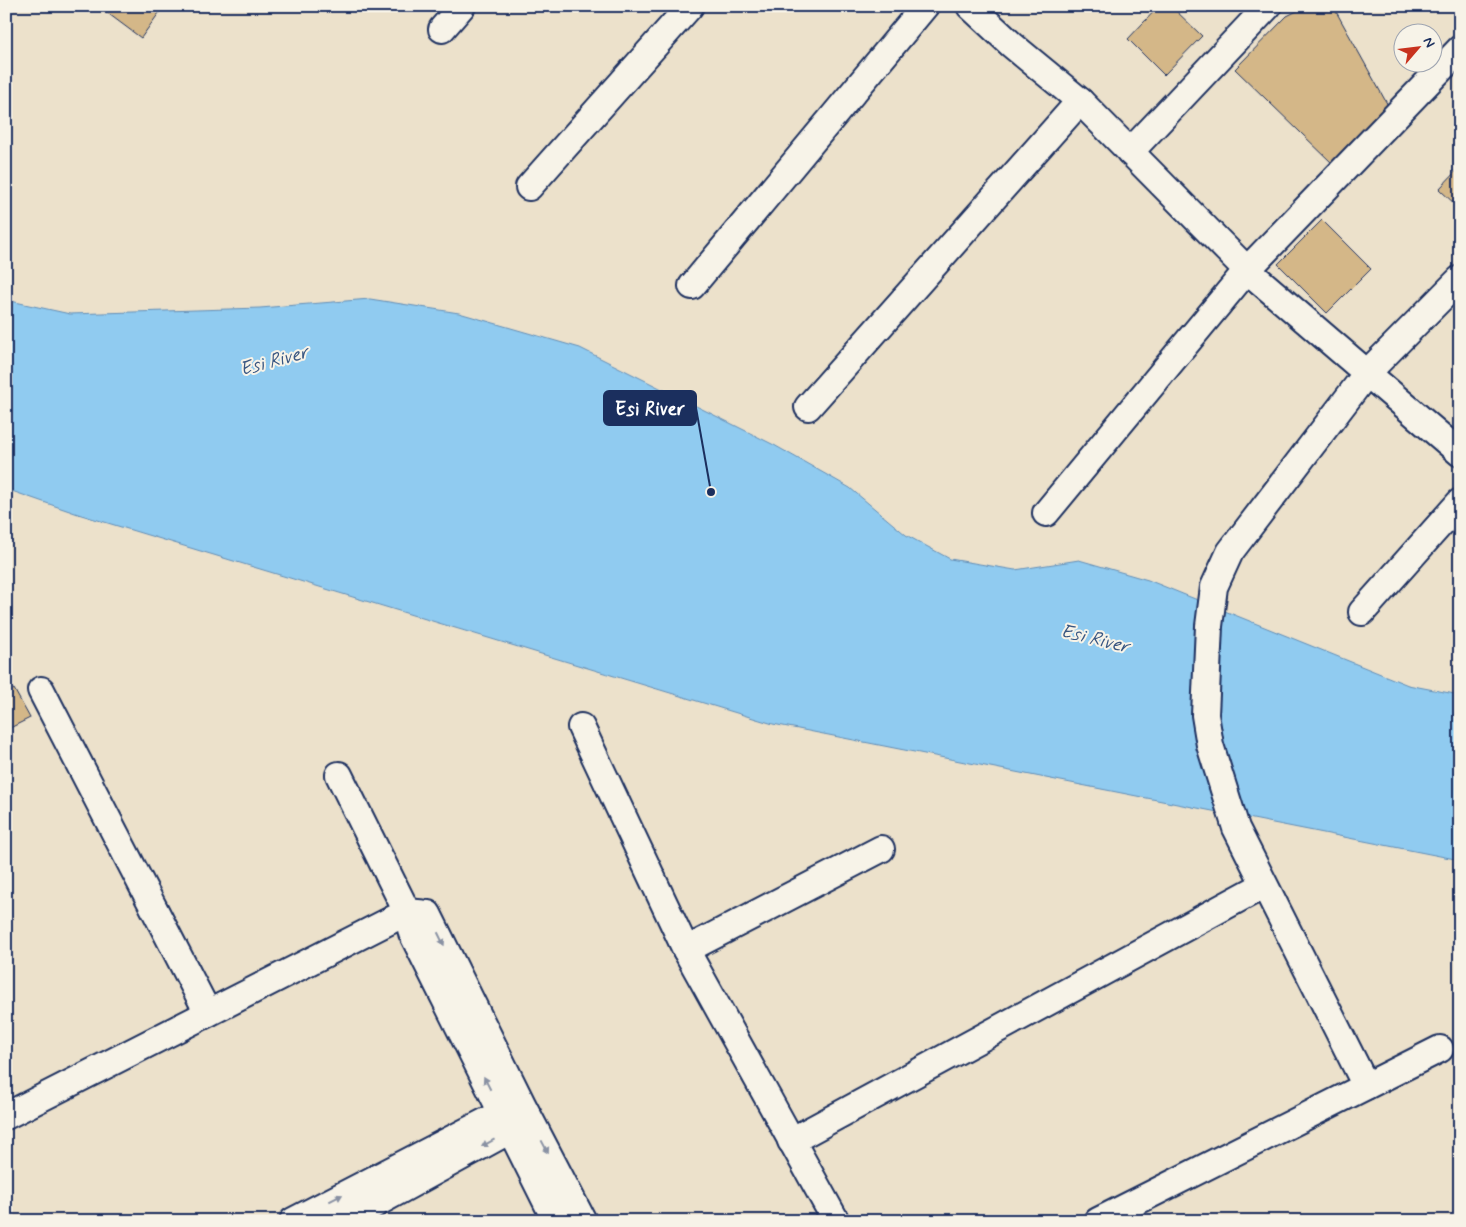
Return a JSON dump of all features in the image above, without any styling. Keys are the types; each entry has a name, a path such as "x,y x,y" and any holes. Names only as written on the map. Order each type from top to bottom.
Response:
{"street":[{"path":"442,29 462,6"},
{"path":"529,187 690,6"},
{"path":"692,286 925,6"},
{"path":"970,6 1012,45 1080,101 1247,270 1460,453"},
{"path":"1130,152 1268,6"},
{"path":"1046,514 1247,270 1460,49"},
{"path":"808,407 1080,101"},
{"path":"1366,1086 1236,828 1212,752 1205,715 1209,626 1214,587 1230,552 1367,373 1460,279"},
{"path":"1362,612 1460,502"},
{"path":"41,690 208,1013"},
{"path":"582,727 686,950 836,1221"},
{"path":"339,774 408,912"},
{"path":"686,950 881,849"},
{"path":"791,1141 1264,884"},
{"path":"7,1115 408,912 428,914 516,1117 556,1221"},
{"path":"1098,1221 1440,1049"},
{"path":"293,1221 516,1117"},
{"path":"344,1221 516,1117"},
{"path":"516,1117 583,1221"}],"water":[{"path":"370,299 459,313 580,348 774,445 850,488 906,535 950,559 1015,570 1079,560 1148,580 1408,685 1460,695 1460,860 773,724 78,514 6,489 6,300 70,314 260,308"}],"building":[{"path":"98,6 164,6 141,38"},
{"path":"1159,6 1171,6 1202,36 1164,75 1128,39"},
{"path":"1307,6 1333,6 1390,109 1333,164 1235,69 1287,16"},
{"path":"1458,169 1460,170 1460,209 1439,189"},
{"path":"1322,220 1371,269 1327,313 1278,264"},
{"path":"14,689 30,718 6,730 6,693"}],"place":[{"name":"Esi River","path":"711,492"}]}
